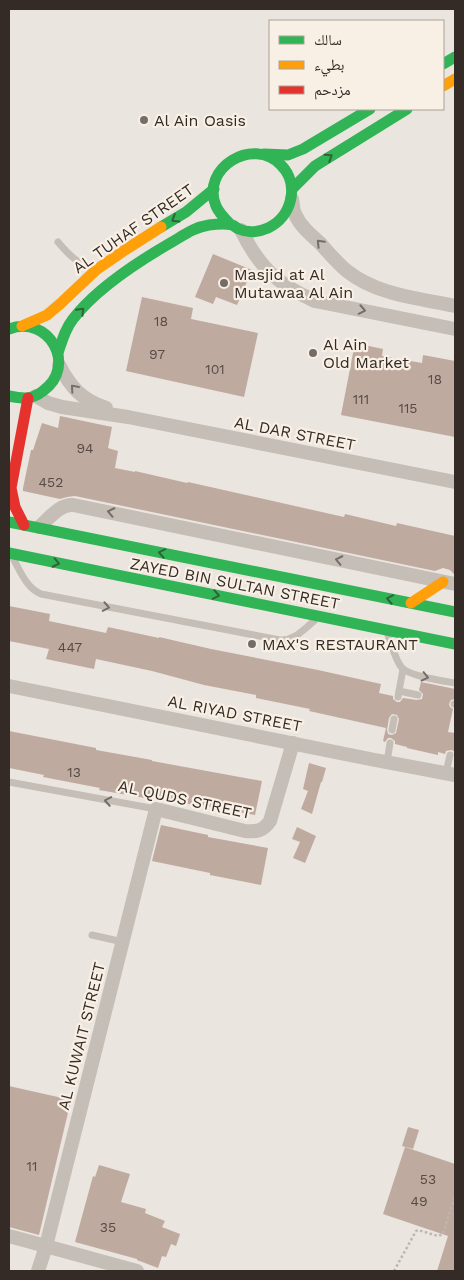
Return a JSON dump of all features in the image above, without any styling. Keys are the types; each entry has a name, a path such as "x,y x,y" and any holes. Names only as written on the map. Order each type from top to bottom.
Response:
{"main road":[{"path":"444,63 455,57"},
{"path":"444,85 455,79"},
{"path":"263,154 274,159 283,167 290,177 292,194 289,210 282,219 274,226 263,231 252,232 236,227 221,215 215,203 214,190 216,178 222,168 230,160 240,155 252,153 288,155 303,149 368,110"},
{"path":"292,194 306,174 316,166 405,110"},
{"name":"AL TUHAF STREET","path":"9,329 38,320 48,314 96,270 190,209 214,190"},
{"name":"AL TUHAF STREET","path":"32,397 43,392 54,381 64,335 77,314 127,270 201,227 210,225 236,227"},
{"path":"22,326 34,328 45,333 53,342 59,359"},
{"path":"9,396 19,398 32,397 10,490 15,508 24,525"},
{"name":"ZAYED BIN SULTAN STREET","path":"9,522 455,612"},
{"name":"ZAYED BIN SULTAN STREET","path":"9,553 455,644"},
{"path":"411,603 449,583"}],"street":[{"path":"292,194 295,214 306,229 343,267 361,280 393,293 455,306"},
{"path":"236,227 257,258 271,274 288,288 303,296 315,301 455,329"},
{"name":"AL DAR STREET","path":"59,359 70,383 83,397 94,404 128,417"},
{"name":"AL DAR STREET","path":"32,397 62,407 128,417 455,482"},
{"path":"39,527 64,506 73,504 449,583"},
{"name":"AL RIYAD STREET","path":"9,686 451,774"},
{"name":"AL QUDS STREET","path":"156,809 245,831 260,831 270,821 293,743"},
{"name":"AL KUWAIT STREET","path":"38,1271 46,1246 156,809"},
{"path":"9,1236 137,1271"}],"lane":[{"path":"58,242 76,261 96,270"},
{"path":"9,553 29,586 41,594 280,640 292,638 320,616"},
{"path":"386,630 399,664 403,669 412,674 455,684"},
{"path":"403,669 399,694 418,695"},
{"path":"392,730 394,719"},
{"path":"387,762 390,743"},
{"path":"450,755 451,774"},
{"name":"AL QUDS STREET","path":"9,782 156,809"},
{"path":"92,935 123,942"}],"path":[{"path":"394,1271 416,1231 438,1236 443,1234 455,1195"}],"building":[{"name":"Masjid at Al Mutawaa Al Ain","path":"213,254 252,270 237,305 216,297 213,304 195,297"},
{"path":"142,297 193,308 191,319 258,333 244,397 126,371"},
{"path":"355,343 383,349 382,356 422,363 423,355 455,361 455,437 341,415"},
{"path":"60,416 112,427 108,448 118,451 115,468 188,482 344,517 345,514 396,526 397,523 455,536 455,575 450,570 443,568 435,571 75,496 60,499 23,491 31,450 33,450 42,423 58,428"},
{"path":"9,606 50,614 49,621 106,633 108,627 381,684 379,693 393,696 393,699 397,702 400,702 403,698 422,699 423,694 419,690 421,682 455,689 455,699 451,700 449,704 453,709 448,732 455,733 455,756 454,751 451,750 446,751 445,754 438,752 438,755 407,748 395,744 395,741 391,738 388,738 385,742 383,741 386,728 256,698 256,695 204,685 96,659 94,669 46,659 49,649 9,641","holes":["392,714 397,715 399,719 396,733 388,734 389,718"]},
{"path":"9,731 96,748 96,750 262,781 255,815 146,796 145,798 99,790 100,788 9,768"},
{"path":"309,763 326,768 312,814 301,809 308,791 303,789"},
{"path":"161,825 208,835 208,837 268,848 261,885 152,861"},
{"path":"297,827 316,836 305,863 293,858 300,842 292,839"},
{"path":"9,1086 71,1100 39,1235 9,1227"},
{"path":"408,1127 419,1130 413,1149 402,1146"},
{"path":"405,1147 455,1164 455,1271 437,1271 448,1236 383,1214"},
{"path":"99,1165 130,1174 121,1202 146,1209 145,1213 165,1221 162,1227 180,1234 176,1246 171,1244 166,1257 162,1256 158,1268 137,1259 75,1242 93,1176 95,1177"}],"traffic: fast":[{"path":"444,63 455,57"},
{"path":"264,154 288,155 303,149 368,110"},
{"path":"292,189 315,166 405,110"},
{"path":"58,353 68,327 83,308 119,276 159,250 204,226 226,224 238,229 254,232 268,228 276,223 288,208 292,190 287,173 281,165 270,157 257,154 244,155 232,160 215,179 213,192 216,206 230,224"},
{"path":"161,227 186,212 214,189"},
{"path":"9,329 23,326 36,329 47,335 54,345 58,356 58,369 53,381 43,391 27,398 9,396"},
{"path":"9,522 455,612"},
{"path":"9,553 455,644"}],"traffic: slow":[{"path":"444,85 455,79"},
{"path":"22,326 47,315 96,270 161,227"},
{"path":"411,603 443,582"}],"traffic: jam":[{"path":"24,525 15,507 11,488 28,398"}],"place":[{"name":"Al Ain Oasis","path":"144,120"},
{"name":"Masjid at Al Mutawaa Al Ain","path":"224,283"},
{"name":"Al Ain Old Market","path":"313,353"},
{"name":"MAX'S RESTAURANT","path":"252,644"}]}
